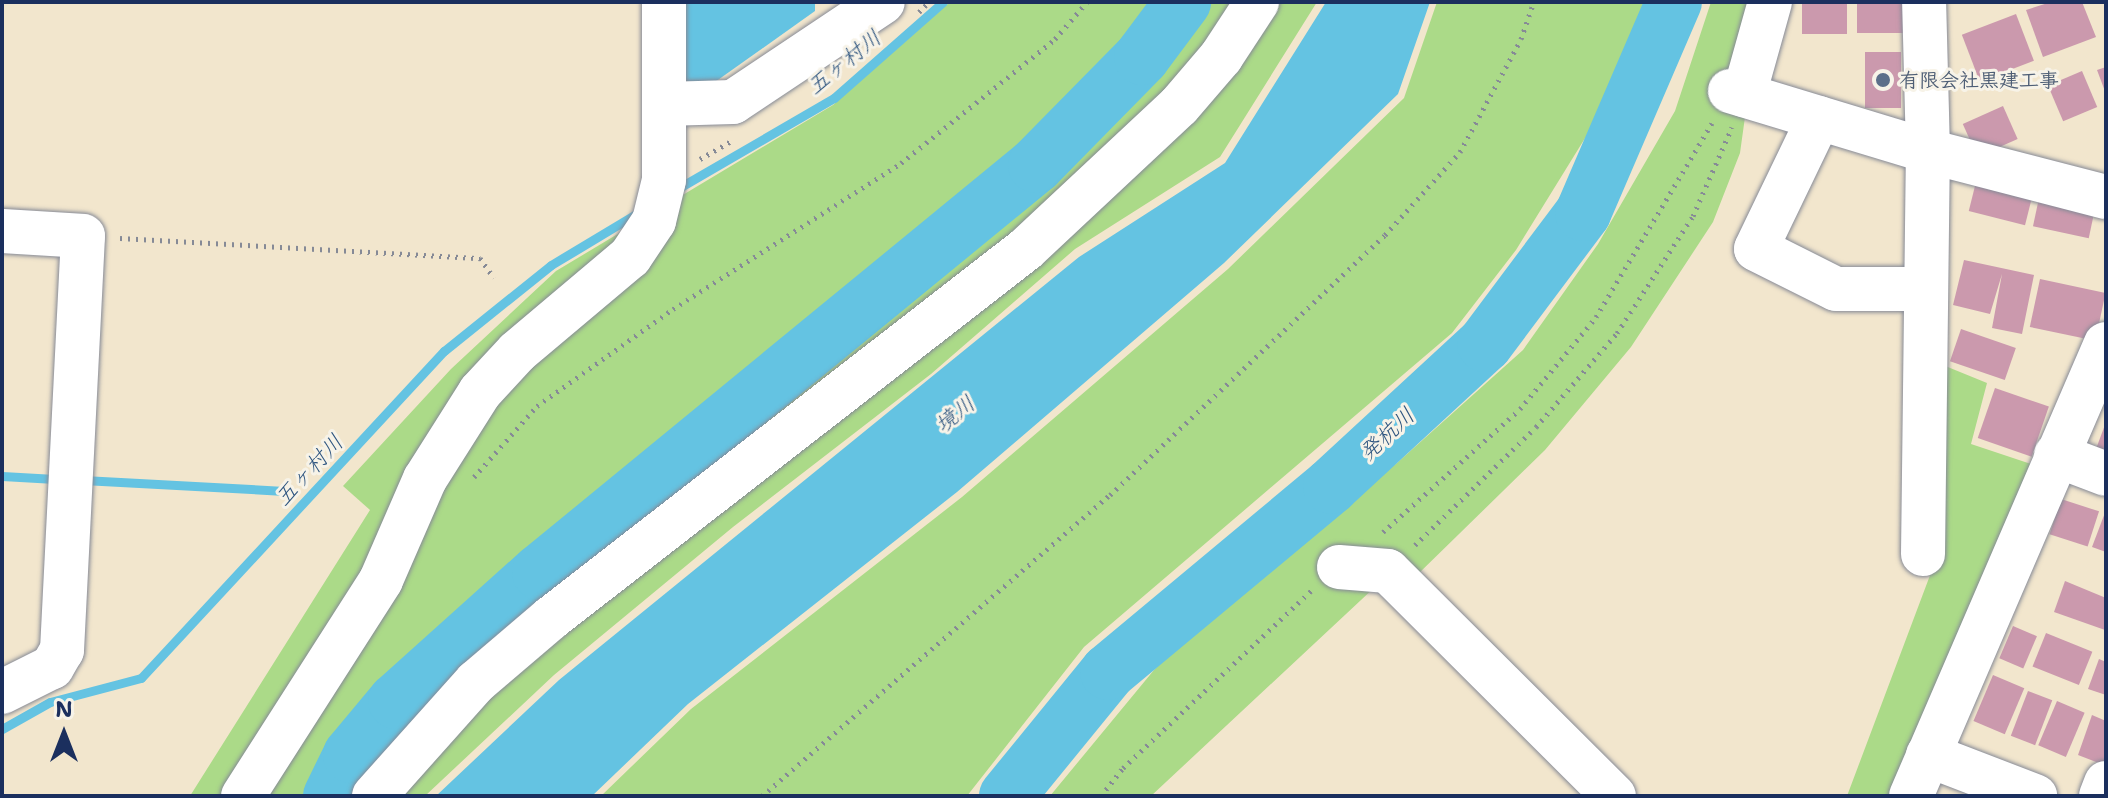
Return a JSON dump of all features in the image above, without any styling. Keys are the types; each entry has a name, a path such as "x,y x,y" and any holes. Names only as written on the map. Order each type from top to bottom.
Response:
{"street":[{"path":"243,796 381,580 425,479 480,392 517,352 630,257 654,221 664,180 664,2"},
{"path":"664,104 733,102 883,2"},
{"path":"374,796 476,682 551,618 1026,249 1179,106 1221,57 1257,2"},
{"path":"1770,2 1737,93 1928,151 2106,197"},
{"path":"1923,554 1928,151 1924,2"},
{"path":"1819,118 1756,249 1836,289 1926,289"},
{"path":"2,231 83,236 62,650 52,667 2,692"},
{"path":"1911,796 2106,344"},
{"path":"2056,455 2106,474"},
{"path":"1339,567 1388,571 1614,796"},
{"path":"1928,755 2035,796"},
{"path":"2101,796 2106,783"}],"path":[{"path":"464,487 537,406 673,309 901,163 1055,39 1087,2"},
{"path":"762,796 1110,495 1385,235 1460,152 1521,39 1534,2"},
{"path":"1101,796 1123,768 1289,608 1520,409 1596,317 1737,93"},
{"path":"1388,571 1536,427 1617,333 1693,216 1737,93"},
{"path":"83,236 480,258 494,278"}],"green space":[{"path":"950,2 1317,2 1220,157 1075,249 931,374 733,527 554,675 425,796 349,796 324,782 315,796 190,796 370,510 343,486 451,369 556,271 833,105"},
{"path":"1437,2 1647,2 1603,109 1516,250 1452,333 1084,647 967,796 601,796 691,709 962,497 1228,269 1404,98"},
{"path":"1711,2 1761,2 1740,153 1713,222 1631,347 1545,450 1415,577 1376,586 1151,796 1050,796 1154,670 1251,578 1397,463 1523,350 1598,244 1675,111"},
{"path":"1933,361 1987,383 1971,444 2040,467 1894,796 1847,796 1932,570"}],"water":[{"path":"683,2 815,2 815,11 715,82 683,82"},
{"name":"境川","path":"1326,2 1430,2 1398,94 1224,263 957,492 688,704 592,796 436,796 559,680 1079,257 1225,163"}],"building":[{"path":"1802,2 1847,2 1847,34 1802,34"},
{"path":"1857,2 1907,2 1907,33 1857,33"},
{"path":"2051,2 2082,2 2096,37 2043,57 2026,10"},
{"path":"2016,14 2034,61 1980,81 1962,35"},
{"name":"有限会社黒建工事","path":"1865,52 1901,52 1901,108 1865,108"},
{"path":"2106,67 2106,94 2097,70"},
{"path":"2082,71 2097,107 2063,121 2048,85"},
{"path":"2003,106 2018,139 1977,157 1963,124"},
{"path":"1976,182 2032,196 2025,225 1969,211"},
{"path":"2039,198 2095,210 2089,238 2033,226"},
{"path":"1964,260 2034,275 2022,334 1992,328 2002,274 1990,314 1953,305"},
{"path":"2040,279 2106,293 2095,341 2030,327"},
{"path":"1961,329 2016,348 2005,380 1950,361"},
{"path":"1995,388 2049,407 2032,457 1978,438"},
{"path":"2106,422 2106,453 2096,449"},
{"path":"2061,499 2099,511 2088,547 2050,534"},
{"path":"2106,510 2106,552 2092,547"},
{"path":"2065,581 2106,598 2105,630 2054,612"},
{"path":"2013,626 2037,636 2023,668 1999,658"},
{"path":"2046,633 2092,652 2079,685 2033,666"},
{"path":"2099,659 2106,662 2106,695 2088,689"},
{"path":"1993,675 2024,688 2005,734 1973,721"},
{"path":"2028,691 2052,700 2035,745 2011,736"},
{"path":"2057,701 2085,713 2066,757 2038,745"},
{"path":"2092,715 2106,721 2104,765 2078,755"}],"waterway":[{"name":"五ヶ村川","path":"677,189 834,98 943,2"},
{"path":"331,796 351,755 396,701 540,572 1036,165 1142,57 1183,2"},
{"name":"発杭川","path":"1007,796 1108,672 1331,486 1485,344 1583,213 1674,2"},
{"name":"五ヶ村川","path":"2,729 50,702 141,678 444,351 551,265 636,214"},
{"path":"2,476 55,479"},
{"path":"83,480 289,491"}],"place":[{"name":"有限会社黒建工事","path":"1883,80"}]}
